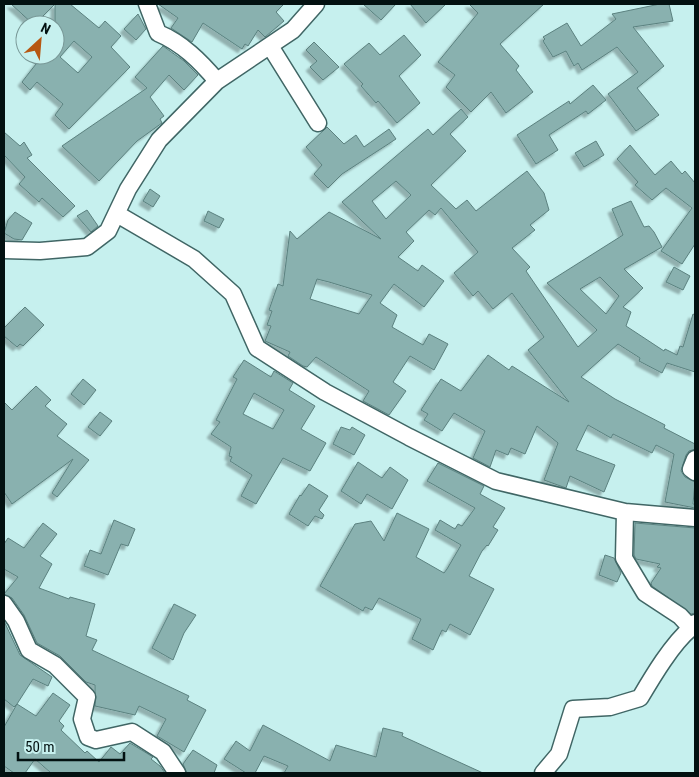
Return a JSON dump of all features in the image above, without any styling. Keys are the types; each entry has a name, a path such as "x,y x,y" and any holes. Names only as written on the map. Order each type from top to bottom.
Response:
{"street":[{"path":"147,4 147,9 158,33 171,38 186,49 217,81"},
{"path":"4,250 87,247 108,231 128,189 159,140 217,81 293,30 316,4"},
{"path":"270,46 318,123"},
{"path":"117,214 194,259 233,294 257,348 325,392 496,481 625,512 695,518"},
{"path":"695,459 691,469 695,472"},
{"path":"543,773 559,754 573,709 610,707 640,698 653,674 673,650 680,637 693,625 645,593 624,558 625,512"},
{"path":"4,604 16,621 29,650 55,665 87,697 82,719 88,737 96,740 132,732 162,752 177,773"}],"building":[{"path":"11,4 55,4 44,15 23,15"},
{"path":"55,4 70,4 99,28 105,21 121,36 111,47 130,67 69,129 55,115 63,104 37,82 30,90 22,82 35,65 65,65 65,61 78,73 92,57 74,41 65,51 65,15 55,15"},
{"path":"158,4 284,4 276,12 284,21 265,37 258,30 248,46 245,44 242,49 203,23 192,42 171,28 178,18"},
{"path":"363,4 396,4 381,20"},
{"path":"410,4 446,4 426,23"},
{"path":"469,4 544,4 500,44 519,66 516,70 533,92 506,113 491,92 471,112 446,87 455,75 438,62 478,13"},
{"path":"660,4 669,4 673,21 633,27 664,66 637,88 659,115 636,131 608,94 638,72 617,47 582,70 578,63 574,66 566,51 553,57 543,41 545,39 543,37 567,23 581,46 616,19 612,14"},
{"path":"138,14 146,29 136,40 124,29"},
{"path":"404,35 421,55 399,76 420,103 397,123 378,101 376,103 361,86 363,84 344,64 369,43 380,55"},
{"path":"314,42 339,67 323,80 310,67 317,61 306,50"},
{"path":"163,46 184,61 198,75 184,90 169,75 150,97 164,116 160,119 162,123 137,141 99,181 62,146 147,88 135,77"},
{"path":"593,85 606,100 588,114 586,111 549,135 558,150 536,164 517,135 569,101 570,104"},
{"path":"461,109 468,117 450,134 466,151 431,185 456,209 467,200 476,211 527,171 544,193 549,210 530,225 535,230 512,248 530,267 526,271 578,347 597,330 547,283 623,235 612,209 631,201 644,227 649,226 654,232 662,247 624,269 643,288 623,307 631,312 626,326 664,351 665,349 677,355 680,346 683,347 693,314 695,315 695,372 667,363 662,373 639,361 640,358 618,344 581,377 615,399 665,425 664,428 695,444 695,449 689,451 686,455 681,471 685,477 695,482 693,504 695,504 695,508 665,502 674,454 656,445 652,453 613,434 611,438 588,425 576,450 615,465 604,492 570,476 566,488 544,480 558,443 537,426 525,454 511,448 508,455 496,450 490,467 473,458 485,431 454,413 442,431 424,420 428,414 421,410 441,379 461,391 488,355 509,370 512,366 569,402 528,350 544,337 512,293 493,309 478,291 473,296 454,273 478,252 441,208 435,215 429,210 406,232 414,241 398,257 418,271 422,265 444,281 424,307 394,284 380,303 397,315 392,327 423,345 429,334 448,344 434,370 410,356 393,382 406,391 389,415 363,401 369,391 316,357 307,367 303,366 288,356 290,352 265,341 271,326 267,325 272,311 269,310 278,284 283,286 290,231 297,239 329,212 381,239 342,202 428,129 433,135","holes":["396,181 411,195 386,219 372,201","600,277 619,296 606,314 580,289","317,279 372,295 359,314 310,299"]},
{"path":"327,127 344,144 356,135 364,147 389,129 396,139 342,174 328,188 314,174 322,165 306,147"},
{"path":"4,132 20,146 24,142 32,155 27,158 75,206 63,217 42,198 39,202 19,184 25,177 4,155"},
{"path":"596,141 604,155 584,167 575,153"},
{"path":"630,145 655,175 671,161 682,174 685,171 695,183 695,244 682,264 661,251 692,208 666,188 652,200 635,185 638,182 617,159"},
{"path":"150,189 160,196 153,207 143,201"},
{"path":"87,210 98,226 91,232 77,216"},
{"path":"208,211 224,219 219,228 204,221"},
{"path":"15,212 32,223 22,240 14,239 4,233 8,220"},
{"path":"674,267 690,276 683,290 666,282"},
{"path":"25,307 44,325 23,346 20,344 17,347 4,336 4,328"},
{"path":"244,360 271,377 274,371 293,383 289,390 315,406 301,429 326,443 310,471 283,458 256,504 241,496 252,475 230,461 232,457 229,456 231,447 211,434 220,422 216,420 237,379 233,377","holes":["254,393 284,410 273,429 243,414"]},
{"path":"83,379 96,390 84,405 71,394"},
{"path":"36,386 51,400 45,406 67,424 57,436 89,460 57,497 52,493 73,459 12,504 4,492 4,402 12,410"},
{"path":"100,412 112,421 100,436 88,427"},
{"path":"341,427 350,430 352,427 365,435 354,455 333,444"},
{"path":"358,462 382,478 390,467 408,480 392,509 367,494 361,504 341,491"},
{"path":"438,463 484,486 480,494 505,508 493,527 498,530 488,546 482,551 469,576 494,589 470,635 450,624 446,632 442,630 433,650 412,639 421,619 379,598 372,610 365,607 363,611 320,586 355,524 371,521 384,541 397,513 429,529 416,557 444,573 461,545 435,530 440,520 455,529 458,524 462,526 475,508 427,481"},
{"path":"309,484 328,496 319,510 324,515 322,519 315,516 308,526 289,514"},
{"path":"114,520 135,529 128,546 121,544 108,575 84,566 90,550 101,554"},
{"path":"43,523 57,534 40,556 52,564 39,588 69,599 70,597 95,604 86,636 97,640 92,650 189,696 187,700 206,710 184,752 157,736 166,719 139,706 135,715 95,706 95,685 86,682 60,656 37,643 24,615 12,598 4,594 18,577 4,569 4,544 8,538 24,548"},
{"path":"635,523 695,528 695,613 691,614 652,586 651,583 661,568 657,567 660,564 636,559 634,555"},
{"path":"605,555 614,558 621,573 617,582 599,575"},
{"path":"174,604 196,615 184,633 173,660 152,648"},
{"path":"4,621 20,655 52,677 48,686 33,679 14,707 4,699"},
{"path":"53,693 70,705 59,721 64,726 61,730 85,753 87,751 99,762 111,747 120,754 130,743 153,757 151,759 165,773 51,773 35,759 25,773 14,773 4,766 4,727 17,704 36,716"},
{"path":"263,725 330,761 336,745 376,757 383,728 403,733 402,736 483,773 284,773 288,766 264,756 255,773 246,773 224,759 236,741 250,751"},
{"path":"193,750 217,765 214,773 187,773 183,764"}]}
